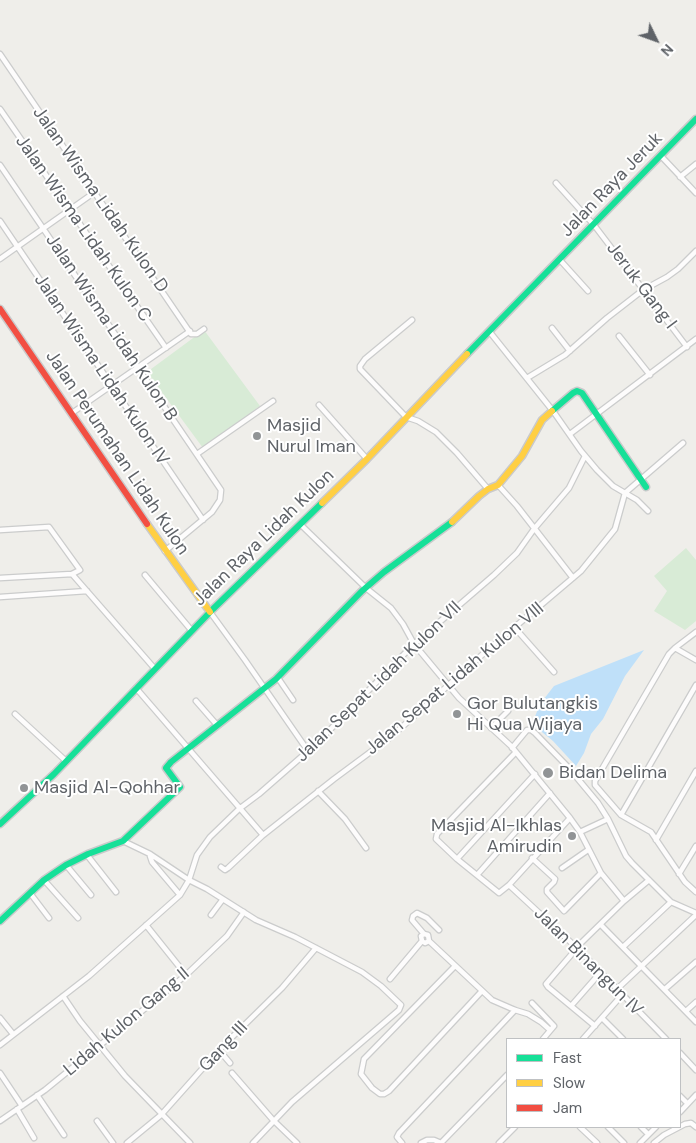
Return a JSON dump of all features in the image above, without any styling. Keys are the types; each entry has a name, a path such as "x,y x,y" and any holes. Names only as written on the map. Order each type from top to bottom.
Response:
{"street":[{"name":"Jalan Wisma Lidah Kulon D","path":"0,54 190,331"},
{"name":"Jalan Wisma Lidah Kulon C","path":"0,109 166,348"},
{"name":"Jalan Raya Jeruk","path":"549,272 696,119"},
{"path":"661,156 696,193"},
{"path":"680,177 696,164"},
{"name":"Jalan Wisma Lidah Kulon B","path":"0,166 221,490 220,500 215,509 203,520"},
{"name":"Jeruk Gang I","path":"556,183 594,225 687,347"},
{"path":"0,258 94,192"},
{"name":"Jalan Wisma Lidah Kulon IV","path":"0,220 203,520"},
{"path":"527,378 570,351 607,318 643,290 672,273 696,251"},
{"path":"560,260 588,292"},
{"name":"Jalan Raya Lidah Kulon","path":"0,824 66,761 210,612 367,459 489,331 549,272"},
{"name":"Jalan Perumahan Lidah Kulon","path":"0,309 165,551 210,612"},
{"path":"412,320 365,359 360,366 361,371 406,417 418,421 436,432 458,453 488,489"},
{"path":"552,328 570,351"},
{"path":"72,413 190,331 194,335 204,329"},
{"path":"489,331 553,411 585,456 613,486 636,500 648,511"},
{"path":"618,336 650,375"},
{"path":"570,434 598,415 696,340"},
{"path":"0,921 44,880 66,865 123,841 180,787 166,767 278,678 384,572 447,527 488,489 498,485 525,451 542,420 577,390 582,392 646,487"},
{"path":"197,454 272,401"},
{"path":"320,406 367,459"},
{"path":"625,493 683,443"},
{"name":"Jalan Sepat Lidah Kulon VII","path":"0,1045 63,996 180,895 189,880 197,855 204,845 239,809 260,794 308,751 414,644 517,553 534,528 569,488 585,456"},
{"path":"498,485 517,506 573,578"},
{"name":"Jalan Sepat Lidah Kulon VIII","path":"222,867 225,870 228,868 263,835 392,736 448,685 573,578 589,563 615,530 625,493"},
{"path":"165,551 203,520"},
{"path":"300,524 366,588 391,608 398,616 414,644 448,685 472,712 516,752 535,774 580,832 601,874 624,901"},
{"path":"0,530 50,527 80,570 72,574 0,578"},
{"path":"72,574 155,669"},
{"path":"144,575 192,631"},
{"path":"0,597 87,591"},
{"path":"210,612 308,751"},
{"path":"515,628 554,672"},
{"path":"696,632 669,654 595,781 595,785 621,815 651,832 679,874 696,892"},
{"path":"675,648 696,660"},
{"path":"278,678 293,700"},
{"path":"621,815 696,685"},
{"path":"136,688 263,835"},
{"path":"196,701 217,725"},
{"path":"491,728 508,711"},
{"path":"15,714 66,761"},
{"path":"512,748 527,730 532,730 568,767 598,803 626,856 671,902 696,914 617,989"},
{"path":"516,752 437,834 436,839 498,893 502,892 509,885 570,818"},
{"path":"656,840 696,770"},
{"path":"457,859 535,774"},
{"path":"318,791 345,819 366,848"},
{"path":"477,875 550,793"},
{"path":"580,832 608,819"},
{"path":"123,841 150,854 189,880 257,920 362,972 396,999 401,1006 399,1010 333,1065 273,1120 253,1143"},
{"path":"679,874 696,846"},
{"path":"562,868 588,850"},
{"path":"150,854 152,862 180,895"},
{"path":"87,855 116,892"},
{"path":"532,858 554,879 547,892 564,911 601,874"},
{"path":"66,865 91,895"},
{"path":"44,880 78,918"},
{"path":"582,944 624,901 649,880"},
{"name":"Jalan Binangun IV","path":"509,885 578,948 600,973 665,1038"},
{"path":"30,893 50,918"},
{"path":"211,915 223,899"},
{"path":"623,947 671,902"},
{"name":"Lidah Kulon Gang II","path":"0,1121 101,1046 186,975 227,936 244,912"},
{"path":"439,930 427,918 417,913 413,916 412,920 429,937 428,941 481,992 497,1003 528,1014 550,1030"},
{"path":"601,925 696,1022"},
{"path":"146,926 186,975"},
{"path":"422,942 420,938 424,934"},
{"path":"390,979 422,942 428,941"},
{"name":"Gang III","path":"127,1143 162,1115 219,1050 282,988 316,948"},
{"path":"578,948 546,983 548,987 595,1026"},
{"path":"665,989 696,962"},
{"path":"455,966 364,1060 362,1074 372,1088 380,1094 389,1091 481,992"},
{"path":"571,1006 600,973"},
{"path":"586,1038 622,995"},
{"path":"63,996 80,1021 125,1076 190,1143"},
{"path":"686,1011 696,1002"},
{"path":"532,1003 554,1026 546,1038"},
{"path":"402,1143 397,1137 399,1133 515,1010"},
{"path":"0,1018 12,1034"},
{"path":"602,1018 622,1038"},
{"path":"219,1050 230,1063"},
{"path":"681,1054 696,1070"},
{"path":"0,1073 22,1106"},
{"path":"232,1074 273,1120 297,1143"},
{"path":"421,1143 434,1140 441,1143 506,1076"},
{"path":"37,1095 64,1135"},
{"path":"681,1111 696,1095"},
{"path":"681,1097 687,1103"},
{"path":"17,1109 34,1138"},
{"path":"97,1121 113,1143"},
{"path":"681,1127 691,1123 696,1127"},
{"path":"499,1143 514,1128"},
{"path":"581,1128 597,1143"},
{"path":"609,1128 624,1143"},
{"path":"642,1128 648,1134"},
{"path":"640,1143 655,1128"},
{"path":"654,1143 679,1128"}],"green space":[{"path":"204,330 260,406 203,448 147,372"},
{"path":"686,548 696,560 696,621 685,630 654,611 667,591 654,576"}],"water":[{"path":"644,650 625,676 603,719 591,734 584,753 576,766 553,741 532,724 540,704 554,686"}],"traffic: fast":[{"path":"467,354 696,119"},
{"path":"552,411 573,393 577,391 582,393 646,487"},
{"path":"0,824 54,774 213,609 322,503"},
{"path":"0,921 44,880 66,865 88,854 123,841 180,787 166,768 171,762 276,679 362,591 384,572 452,522"}],"traffic: slow":[{"path":"322,503 367,459 467,354"},
{"path":"452,522 479,496 488,489 498,485 522,456 542,420 552,411"},
{"path":"147,524 210,612"}],"traffic: jam":[{"path":"0,309 147,524"}],"place":[{"name":"Masjid Nurul Iman","path":"257,436"},
{"name":"Gor Bulutangkis Hi Qua Wijaya","path":"457,714"},
{"name":"Bidan Delima","path":"548,773"},
{"name":"Masjid Al-Qohhar","path":"24,788"},
{"name":"Masjid Al-Ikhlas Amirudin","path":"572,836"}]}
